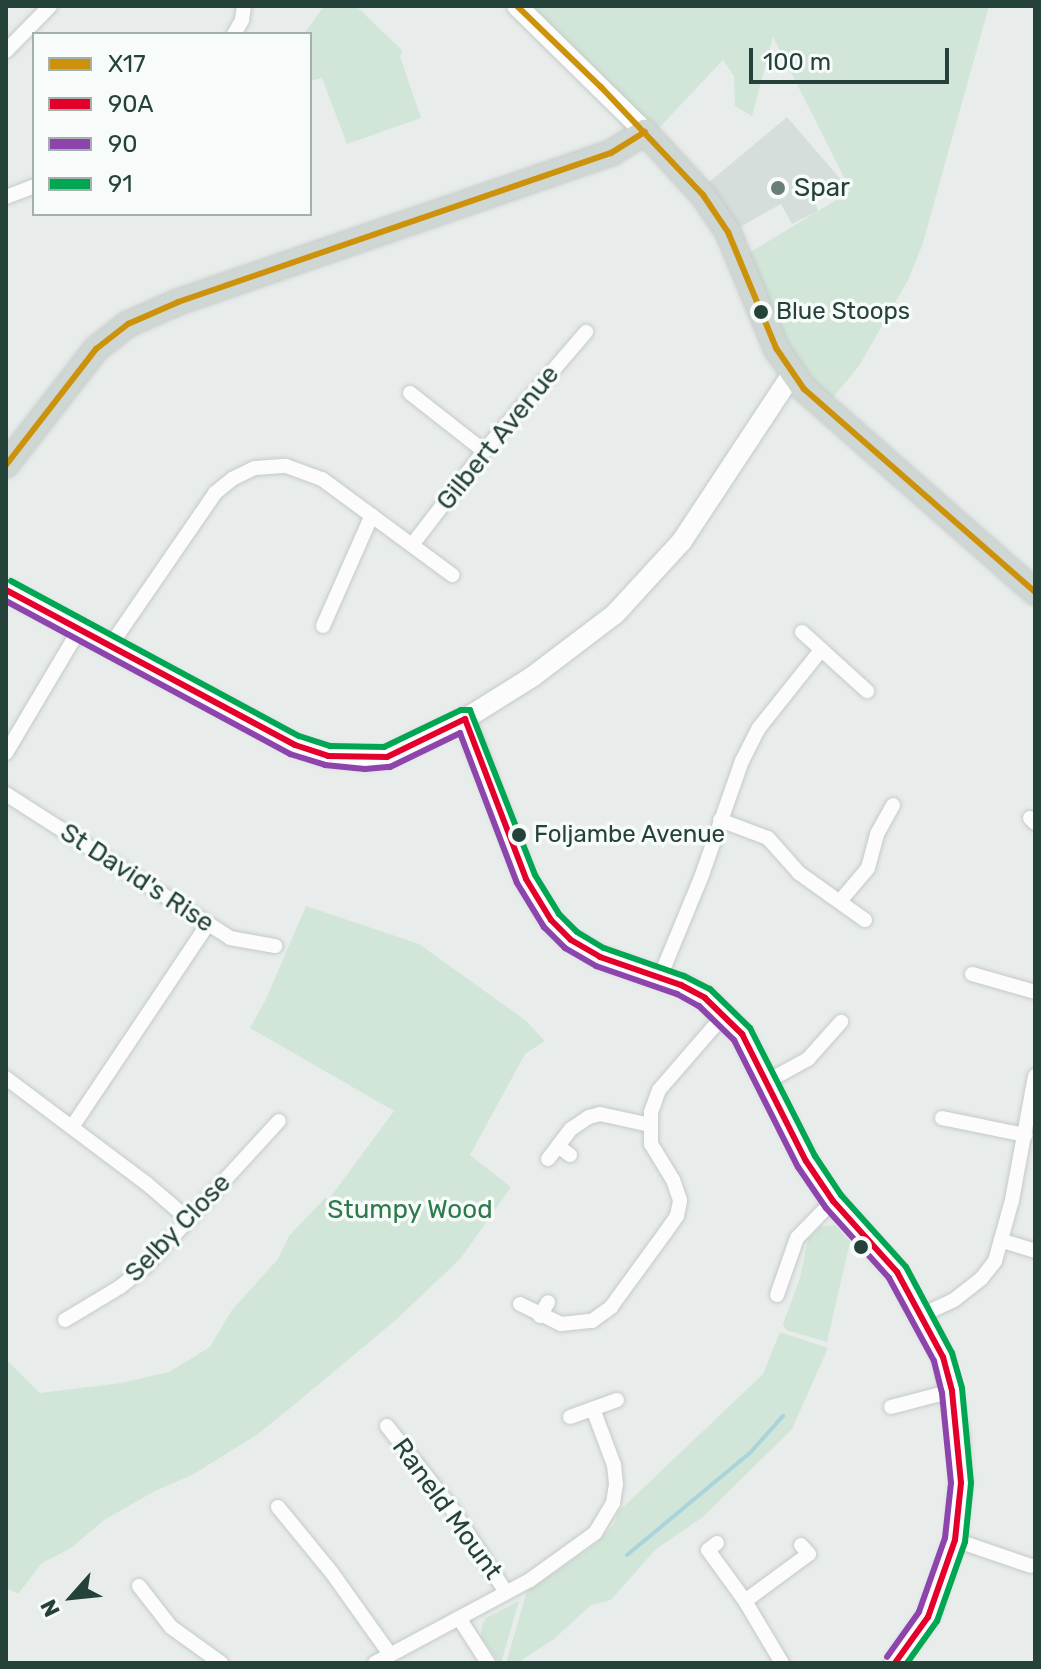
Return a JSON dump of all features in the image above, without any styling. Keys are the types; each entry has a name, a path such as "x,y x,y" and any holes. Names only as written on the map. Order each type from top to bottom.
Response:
{"main road":[{"path":"6,465 96,349 128,324 178,302 611,153 645,132 703,195 728,232 761,314 792,374 828,414 1035,592"}],"street":[{"path":"6,51 50,6"},
{"path":"235,32 242,20 244,6"},
{"path":"517,6 645,132"},
{"path":"6,197 32,187"},
{"name":"Gilbert Avenue","path":"412,545 484,451 586,332"},
{"path":"6,590 295,745 328,756 387,757 465,719 575,647 638,591 682,541 792,374"},
{"path":"410,393 484,451"},
{"path":"110,646 223,485 242,473 269,465 302,469 322,479 452,575"},
{"path":"323,626 372,515"},
{"path":"6,753 79,630"},
{"path":"802,632 867,691"},
{"path":"660,977 742,761 759,728 821,650"},
{"path":"465,719 526,879 551,920 571,940 600,957 660,977 705,998 742,1034 806,1161 833,1201 897,1272 943,1357 959,1437 961,1483 955,1540 928,1617 899,1662"},
{"name":"St David's Rise","path":"6,794 230,938 275,946"},
{"path":"841,900 868,868 877,834 893,805"},
{"path":"720,820 768,838 799,873 865,920"},
{"path":"72,1127 208,924"},
{"path":"979,971 1035,992"},
{"path":"520,1304 561,1324 592,1321 611,1307 661,1252 677,1216 680,1200 673,1180 651,1144 650,1125 659,1090 724,1015"},
{"path":"768,1081 808,1059 824,1032 841,1022"},
{"path":"922,1315 954,1300 981,1279 995,1261 1003,1241 1035,1076"},
{"path":"8,1085 72,1127 189,1220"},
{"path":"548,1159 564,1151 571,1129 589,1117 600,1114 650,1125"},
{"path":"948,1114 1025,1135"},
{"name":"Selby Close","path":"65,1320 137,1274 279,1121"},
{"path":"777,1295 797,1238 833,1201"},
{"path":"1003,1241 1035,1251"},
{"path":"540,1316 548,1302"},
{"path":"891,1407 952,1391"},
{"path":"570,1417 617,1400"},
{"path":"375,1663 576,1550 605,1521 616,1484 614,1465 593,1409"},
{"name":"Raneld Mount","path":"387,1426 452,1509 506,1592"},
{"path":"278,1507 332,1573 389,1653"},
{"path":"955,1540 1031,1566"},
{"path":"717,1543 708,1550 745,1601 782,1663"},
{"path":"745,1601 809,1554 801,1545"},
{"path":"139,1586 171,1627 221,1663"},
{"path":"459,1618 488,1663"}],"shaded area":[{"path":"787,117 843,182 813,197 818,211 792,224 781,204 738,228 708,183"}],"green space":[{"path":"324,6 356,6 403,51 400,56 421,118 347,144 322,78 312,80 312,32 305,32"},
{"path":"528,6 989,6 922,246 908,280 859,366 830,401 803,370 772,324 744,256 851,191 773,37 752,116 735,106 734,76 723,60 657,130"},
{"name":"Stumpy Wood","path":"306,906 419,944 525,1020 545,1041 525,1054 470,1155 511,1187 461,1258 398,1318 295,1404 258,1434 192,1475 155,1491 104,1520 71,1548 42,1563 18,1594 6,1588 6,1359 40,1393 121,1383 169,1372 210,1347 232,1310 278,1259 289,1236 325,1198 329,1199 394,1111 250,1028 266,999"},
{"path":"835,1225 850,1242 827,1342 786,1330 783,1324 800,1278 808,1239 820,1227"},
{"path":"780,1332 828,1348 792,1429 703,1517 656,1549 611,1600 591,1605 554,1639 517,1663 506,1663 527,1591 596,1544 614,1524 618,1512 763,1374"},
{"path":"519,1601 500,1663 481,1637 482,1625 486,1618"}],"waterway":[{"path":"627,1555 750,1453 783,1416"}],"transit line":[{"name":"X17","path":"517,6 601,87 703,195 728,232 776,348 804,389 1035,592"},
{"name":"X17","path":"6,465 96,349 128,324 178,302 611,153 645,132"},
{"name":"91","path":"11,581 299,736 330,746 384,747 461,710 470,710 535,875 559,914 577,932 604,948 684,976 710,989 750,1028 815,1156 841,1195 906,1267 952,1353 962,1388 971,1483 965,1542 937,1621 907,1663"},
{"name":"90A","path":"6,590 295,745 328,756 387,757 465,719 526,879 551,920 571,940 600,957 681,985 705,998 742,1034 806,1161 833,1201 897,1272 943,1357 952,1391 961,1483 955,1540 928,1617 895,1663"},
{"name":"90","path":"6,601 290,754 325,765 365,769 390,767 460,733 517,883 544,927 565,948 596,966 677,994 699,1006 734,1040 798,1167 826,1208 889,1278 934,1361 942,1393 951,1483 945,1538 919,1612 887,1657"}],"place":[{"name":"Spar","path":"778,188"},
{"name":"Blue Stoops","path":"761,312"},
{"name":"Foljambe Avenue","path":"519,835"}]}
